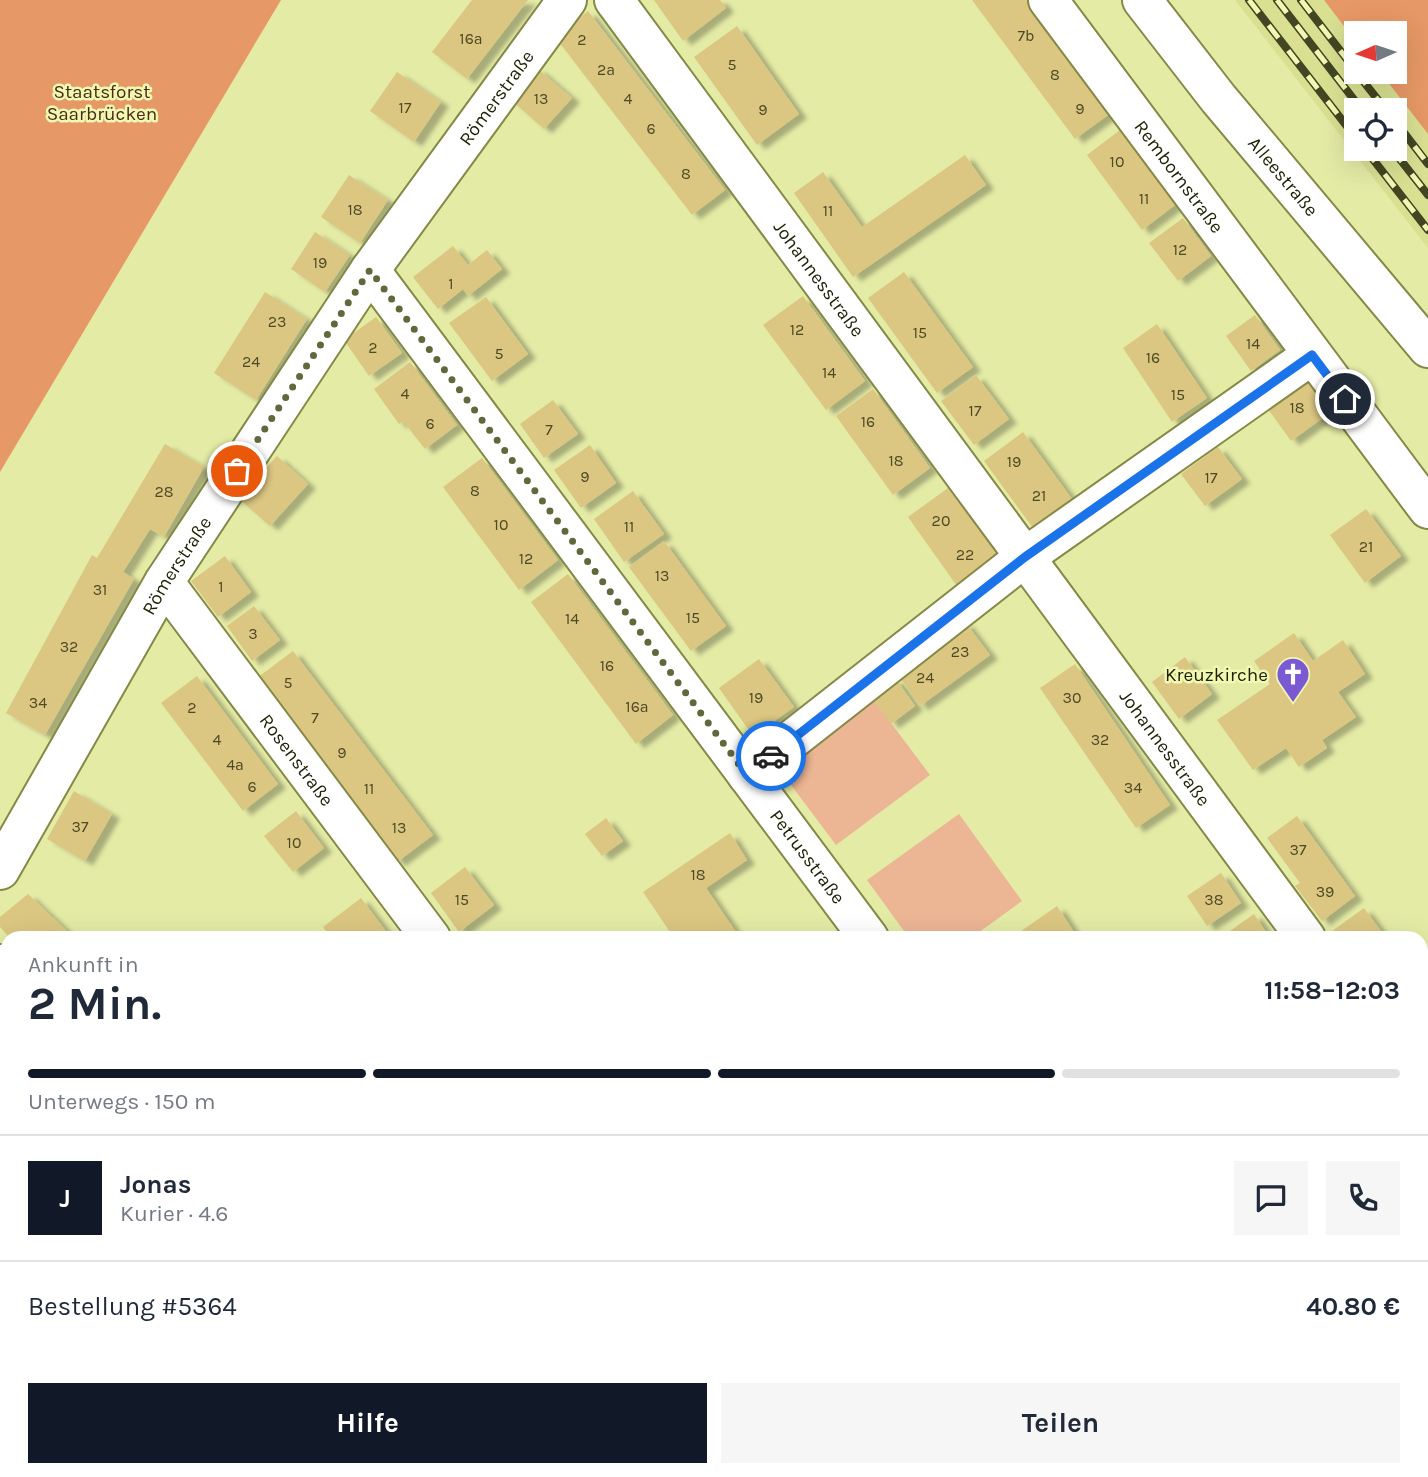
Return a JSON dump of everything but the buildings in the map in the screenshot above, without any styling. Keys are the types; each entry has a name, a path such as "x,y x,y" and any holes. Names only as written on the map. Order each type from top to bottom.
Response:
{"street":[{"name":"Römerstraße","path":"0,870 164,582 370,270 567,0"},
{"name":"Johannesstraße","path":"614,0 1301,931"},
{"name":"Rembornstraße","path":"1048,0 1428,509"},
{"name":"Alleestraße","path":"1142,0 1218,98 1428,348"},
{"name":"Petrusstraße","path":"370,270 864,931"},
{"path":"747,775 1025,557 1312,355"},
{"name":"Rosenstraße","path":"164,582 426,931"}],"shaded area":[{"path":"1235,0 1324,0 1344,26 1344,84 1389,84 1400,98 1344,98 1344,140"},
{"path":"1407,107 1428,134 1428,248 1360,161 1407,161"},
{"path":"873,699 930,775 836,845 779,769"},
{"path":"959,814 1022,901 981,931 904,931 867,880"}],"green space":[{"name":"Staatsforst Saarbrücken","path":"0,0 281,0 0,472"},
{"path":"1324,0 1428,0 1428,134 1407,107 1407,98 1400,98 1389,84 1407,84 1407,21 1344,21 1344,26"}],"railway":[{"path":"1249,0 1344,123"},
{"path":"1277,0 1353,98"},
{"path":"1301,0 1344,56"},
{"path":"1365,84 1377,98"},
{"path":"1407,137 1428,164"},
{"path":"1374,161 1428,230"},
{"path":"1401,161 1428,195"}],"way so far":[{"path":"237,471 370,270 747,775 771,756"}],"place":[{"name":"Kreuzkirche","path":"1293,704"}],"route":[{"path":"771,756 1025,557 1312,355 1345,399"}]}
